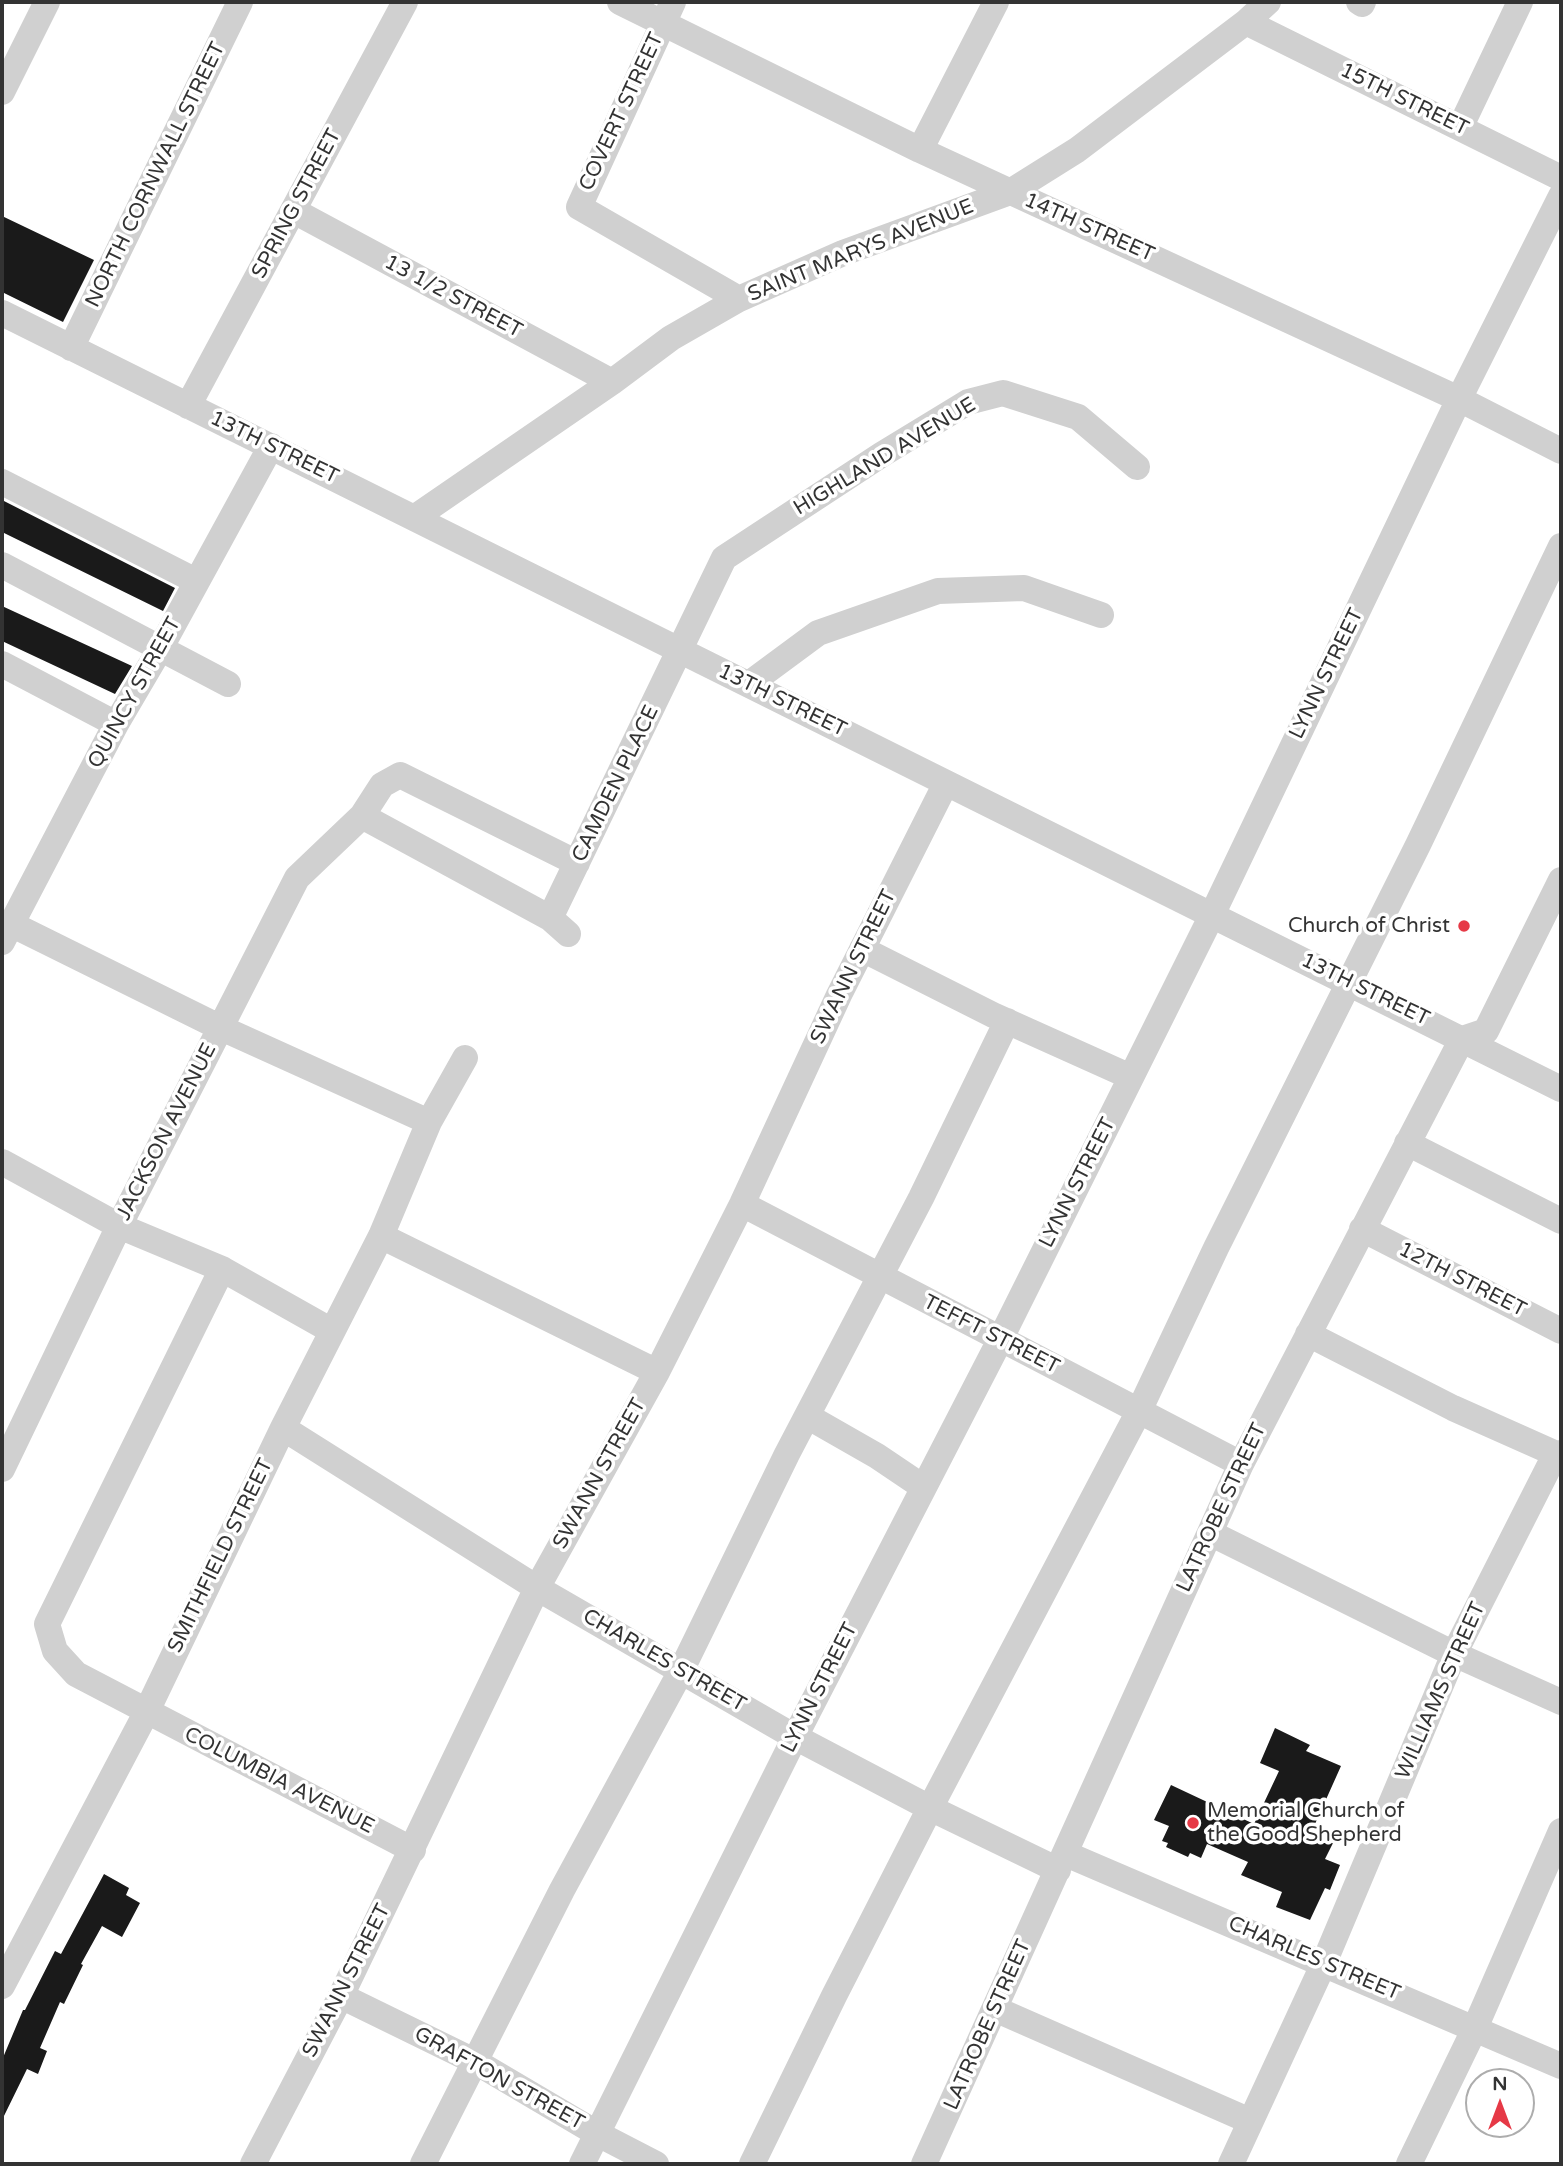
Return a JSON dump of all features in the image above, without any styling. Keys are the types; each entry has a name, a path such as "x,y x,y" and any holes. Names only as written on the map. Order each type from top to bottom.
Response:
{"street":[{"path":"2,92 47,2"},
{"name":"NORTH CORNWALL STREET","path":"71,348 240,2"},
{"name":"SPRING STREET","path":"188,406 405,2"},
{"name":"14TH STREET","path":"620,2 668,12 920,150 1459,399 1561,451"},
{"path":"920,150 996,2"},
{"name":"SAINT MARYS AVENUE","path":"414,517 612,382 671,338 739,299 843,253 1010,192 1077,150 1246,22 1268,2"},
{"path":"1460,128 1520,2"},
{"name":"COVERT STREET","path":"668,12 579,207 739,299"},
{"name":"15TH STREET","path":"1246,22 1561,178"},
{"name":"LYNN STREET","path":"582,2164 795,1737 1000,1340 1212,915 1459,399 1561,196"},
{"name":"13 1/2 STREET","path":"294,211 612,382"},
{"name":"13TH STREET","path":"2,313 1561,1089"},
{"name":"HIGHLAND AVENUE","path":"681,651 724,558 881,455 968,402 1003,393 1078,416 1137,467"},
{"name":"QUINCY STREET","path":"6,933 116,724 271,446"},
{"path":"2,482 196,581"},
{"path":"752,2164 930,1808 1139,1411 1216,1248 1350,983 1561,547"},
{"path":"2,565 228,684"},
{"path":"749,684 818,633 938,591 1024,588 1101,615"},
{"name":"CAMDEN PLACE","path":"362,816 559,926 577,863 681,651"},
{"path":"2,664 116,724"},
{"name":"JACKSON AVENUE","path":"2,1469 119,1226 297,878 362,816 382,786 400,775 577,863"},
{"name":"SWANN STREET","path":"253,2164 341,1996 413,1850 537,1588 657,1372 742,1204 862,949 946,782"},
{"path":"1462,1039 1486,1031 1561,880"},
{"path":"6,933 429,1122"},
{"path":"862,949 1007,1021 1131,1077"},
{"path":"423,2164 562,1890 681,1671 807,1416 921,1198 1007,1021"},
{"name":"LATROBE STREET","path":"929,2163 995,2009 1241,1464 1462,1039"},
{"name":"SMITHFIELD STREET","path":"2,1986 146,1713 282,1428 381,1236 429,1122 465,1058"},
{"path":"1407,1143 1561,1221"},
{"path":"2,1162 119,1226 222,1269 332,1331"},
{"name":"TEFFT STREET","path":"742,1204 1241,1464"},
{"name":"12TH STREET","path":"1362,1229 1561,1331"},
{"path":"381,1236 657,1372"},
{"name":"COLUMBIA AVENUE","path":"222,1269 47,1624 55,1651 76,1674 146,1713 413,1850"},
{"path":"1308,1334 1453,1408 1559,1454"},
{"path":"807,1416 877,1456 923,1487"},
{"name":"CHARLES STREET","path":"282,1428 537,1588 795,1737 930,1808 1324,1963 1561,2066"},
{"name":"WILLIAMS STREET","path":"1231,2164 1324,1963 1454,1654 1559,1454"},
{"path":"1210,1533 1454,1654 1561,1702"},
{"path":"1409,2164 1475,2028 1561,1831"},
{"name":"GRAFTON STREET","path":"341,1996 476,2062 598,2134 656,2164"},
{"path":"995,2009 1250,2121"}],"building":[{"path":"2,216 94,260 63,322 2,292"},
{"path":"2,500 175,588 163,611 2,532"},
{"path":"2,606 132,666 115,694 2,641"},
{"name":"Memorial Church of the Good Shepherd","path":"1275,1728 1310,1745 1306,1751 1341,1766 1311,1833 1333,1843 1325,1859 1340,1865 1330,1890 1325,1888 1310,1920 1276,1907 1282,1892 1241,1875 1248,1862 1207,1844 1201,1858 1190,1853 1188,1857 1166,1847 1168,1843 1162,1841 1169,1826 1154,1820 1171,1785 1254,1824 1279,1771 1260,1763"},
{"path":"104,1874 129,1888 126,1895 140,1903 122,1937 102,1926 81,1964 83,1965 64,2004 60,2002 40,2048 47,2051 38,2074 27,2069 2,2120 2,2060 23,2010 55,1951 61,1954"}],"place":[{"name":"Church of Christ","path":"1464,926"},
{"name":"Memorial Church of the Good Shepherd","path":"1193,1823"}]}
